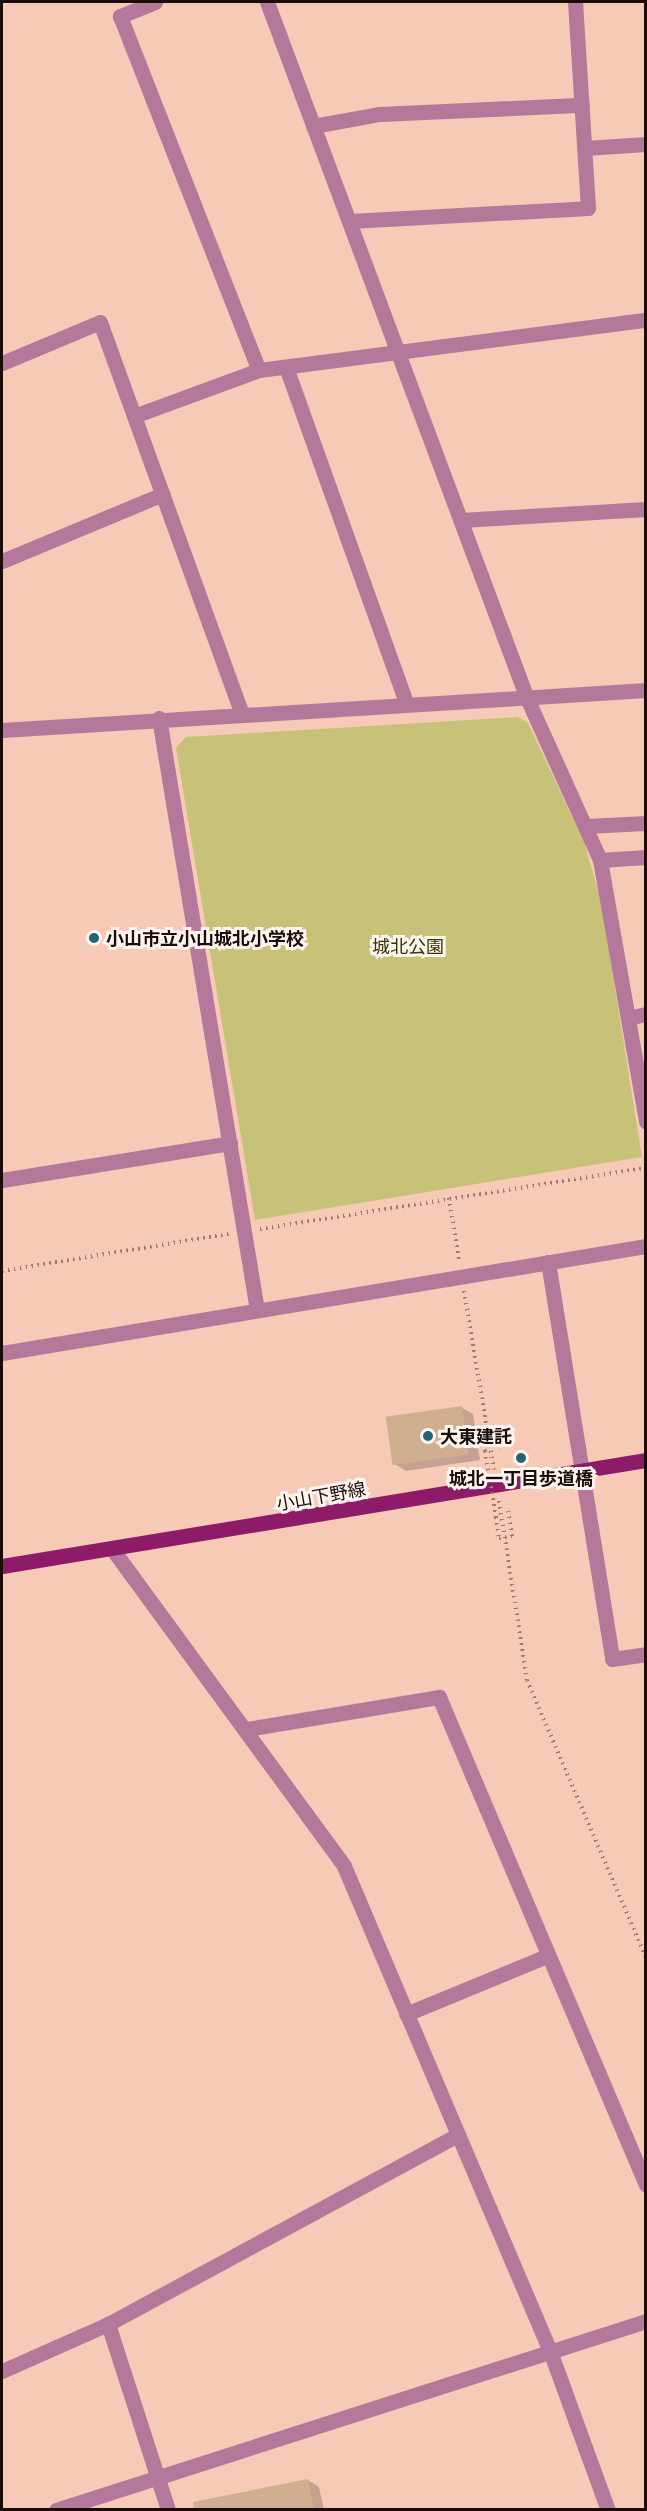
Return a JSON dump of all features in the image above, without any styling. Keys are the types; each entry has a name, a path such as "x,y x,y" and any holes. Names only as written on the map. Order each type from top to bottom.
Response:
{"main road":[{"name":"小山下野線","path":"2,1566 113,1550 645,1460"}],"street":[{"path":"155,2 120,16 259,370"},
{"path":"267,2 526,696 600,860 645,1122"},
{"path":"350,221 588,208 575,2"},
{"path":"314,126 380,114 582,105"},
{"path":"585,148 645,144"},
{"path":"134,416 259,370 645,320"},
{"path":"2,363 100,322 242,714"},
{"path":"286,367 406,702"},
{"path":"2,561 163,494"},
{"path":"461,520 645,509"},
{"path":"2,730 406,702 645,690"},
{"path":"159,718 257,1310"},
{"path":"586,826 645,823"},
{"path":"600,860 645,857"},
{"path":"628,1018 645,1014"},
{"path":"2,1180 230,1143"},
{"path":"2,1353 645,1246"},
{"path":"548,1262 612,1659 645,1654"},
{"path":"113,1550 247,1729 344,1866 550,2351 608,2510"},
{"path":"247,1729 439,1697 645,2185"},
{"path":"406,2014 547,1956"},
{"path":"2,2371 108,2324 458,2135"},
{"path":"56,2510 645,2321"},
{"path":"108,2324 168,2510"}],"path":[{"path":"2,1271 645,1168"},
{"path":"449,1198 528,1680 645,1957"},
{"path":"499,1450 495,1432 481,1434 499,1538 512,1536 508,1511"}],"green space":[{"name":"城北公園","path":"518,717 528,723 584,842 601,901 642,1157 255,1220 176,748 186,737"}],"building":[{"name":"大東建託","path":"462,1406 469,1455 393,1465 386,1417"},
{"path":"308,2479 314,2510 194,2510 193,2502"}],"place":[{"name":"小山市立小山城北小学校","path":"94,938"},
{"name":"大東建託","path":"428,1436"},
{"name":"城北一丁目歩道橋","path":"521,1458"}]}
